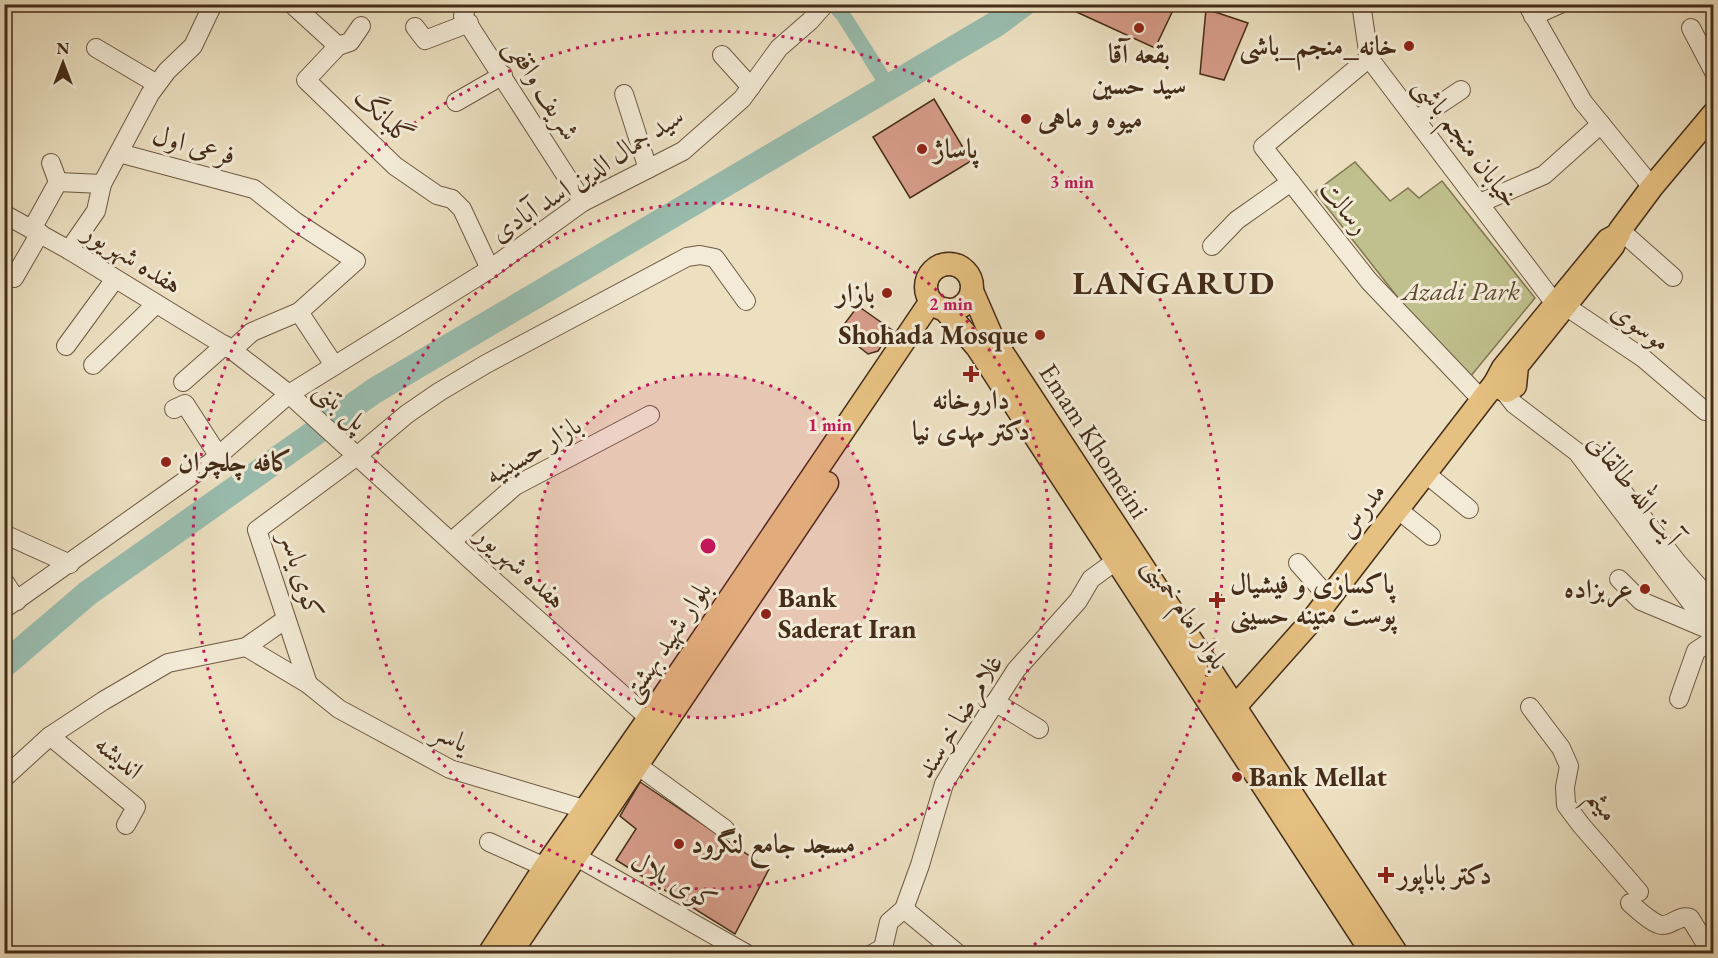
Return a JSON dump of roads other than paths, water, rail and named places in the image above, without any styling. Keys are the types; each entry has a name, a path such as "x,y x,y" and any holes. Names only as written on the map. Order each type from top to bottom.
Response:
{"main road":[{"path":"1620,232 1652,187 1713,113"},
{"name":"مدرس","path":"1229,714 1329,598 1425,473 1499,390 1503,368 1613,246 1620,232"},
{"path":"954,264 966,271 972,284 972,291 962,306 953,309 938,306 926,288 929,274 940,265 954,264"},
{"name":"Emam Khomeini","path":"972,291 992,337 1229,714"},
{"name":"بلوار امام خمینی","path":"938,306 977,347 1116,561 1229,714 1397,954"},
{"name":"بلوار شهید بهشتی","path":"489,954 584,809 660,716 938,306"},
{"name":"بلوار امام خمینی","path":"1229,714 1373,954"},
{"name":"بلوار شهید بهشتی","path":"510,954 637,765 660,716"}],"street":[{"path":"69,250 96,211 102,184 150,94 167,71 193,46 213,4"},
{"path":"292,4 338,46 350,42 361,26"},
{"name":"شریف واقفی","path":"468,4 463,16 583,202"},
{"name":"سید جمال الدین اسد آبادی","path":"11,605 210,463 289,394 490,269 583,202 683,151 742,99 779,48 810,21 825,4"},
{"path":"1560,4 1530,10 1583,102 1652,187"},
{"name":"خیابان منجم باشی","path":"1365,6 1369,58 1559,305"},
{"path":"415,27 425,40 469,23"},
{"path":"1691,28 1713,72"},
{"name":"گلبانگ","path":"338,46 306,80 395,166 437,195 452,200 462,208 490,269"},
{"path":"96,48 158,84"},
{"path":"722,55 751,87"},
{"name":"رسالت","path":"1369,58 1263,147 1369,281 1499,390"},
{"path":"456,102 503,75"},
{"path":"1416,120 1461,90"},
{"path":"624,94 648,168"},
{"path":"1480,203 1544,175 1601,124"},
{"name":"فرعی اول","path":"119,153 254,189 296,222 356,261 299,312"},
{"path":"14,278 58,182 51,163"},
{"path":"58,182 102,184"},
{"path":"1212,246 1237,220 1291,182"},
{"name":"هفده شهریور","path":"4,214 69,250 228,348 289,394"},
{"path":"1620,232 1673,277"},
{"path":"357,456 407,414 439,392 486,364 687,257 700,255 715,258 746,301"},
{"path":"66,346 115,279"},
{"path":"93,365 156,304"},
{"name":"موسوی","path":"1559,305 1643,358 1705,411 1713,407"},
{"path":"183,382 252,332 299,312 334,365"},
{"name":"آیت الله طالقانی","path":"1499,390 1523,399 1587,445 1677,562 1713,604"},
{"name":"آیت الله طالقانی","path":"1499,390 1577,452 1713,634"},
{"name":"پل بتنی","path":"289,394 357,456"},
{"path":"174,409 185,404 218,455"},
{"name":"بازار حسینیه","path":"452,541 515,486 650,415"},
{"name":"هفده شهریور","path":"357,456 484,572 660,716"},
{"name":"کوی یاسر","path":"308,684 257,531 357,456"},
{"path":"1425,473 1469,509"},
{"path":"1397,509 1431,536"},
{"path":"4,534 70,564"},
{"name":"غلامرضا خرسند","path":"872,954 883,948 889,921 904,909 920,865 944,784 1016,670 1078,602 1091,579 1116,561"},
{"path":"1298,563 1329,598"},
{"path":"1619,579 1641,602 1713,634 1696,651 1679,699"},
{"path":"4,581 11,605"},
{"path":"4,778 50,736 103,700 168,663 246,647 285,619"},
{"name":"یاسر","path":"246,647 308,684 339,709 450,769 584,809"},
{"path":"995,702 1039,729"},
{"name":"میثم","path":"1530,707 1561,748 1569,766 1565,787 1566,805 1634,898 1657,924 1664,925 1682,917 1690,918 1710,951"},
{"name":"اندیشه","path":"50,736 136,807 126,825"},
{"path":"637,765 725,829"},
{"path":"489,842 545,867"},
{"name":"کوی بلال","path":"574,856 747,954"},
{"path":"904,909 957,953"}],"waterway":[{"path":"833,4 843,15 888,86"},
{"path":"4,665 88,593 374,391 996,24 1023,4"}],"place":[{"name":"بقعه آقا سید حسین","path":"1139,28"},
{"name":"خانه_منجم_باشی","path":"1409,46"},
{"name":"میوه و ماهی","path":"1026,119"},
{"name":"پاساژ","path":"922,149"},
{"name":"بازار","path":"887,293"},
{"name":"Shohada Mosque","path":"1040,335"},
{"name":"داروخانه دکتر مهدی نیا","path":"971,374"},
{"name":"کافه چلچران","path":"166,462"},
{"name":"عربزاده","path":"1645,589"},
{"name":"پاکسازی و فیشیال پوست متینه حسینی","path":"1217,600"},
{"name":"Bank Saderat Iran","path":"766,614"},
{"name":"Bank Mellat","path":"1237,777"},
{"name":"مسجد جامع لنگرود","path":"679,844"},
{"name":"دکتر باباپور","path":"1386,875"}],"district":[{"name":"LANGARUD","path":"1174,282"}],"park label":[{"name":"Azadi Park","path":"1461,291"}]}
